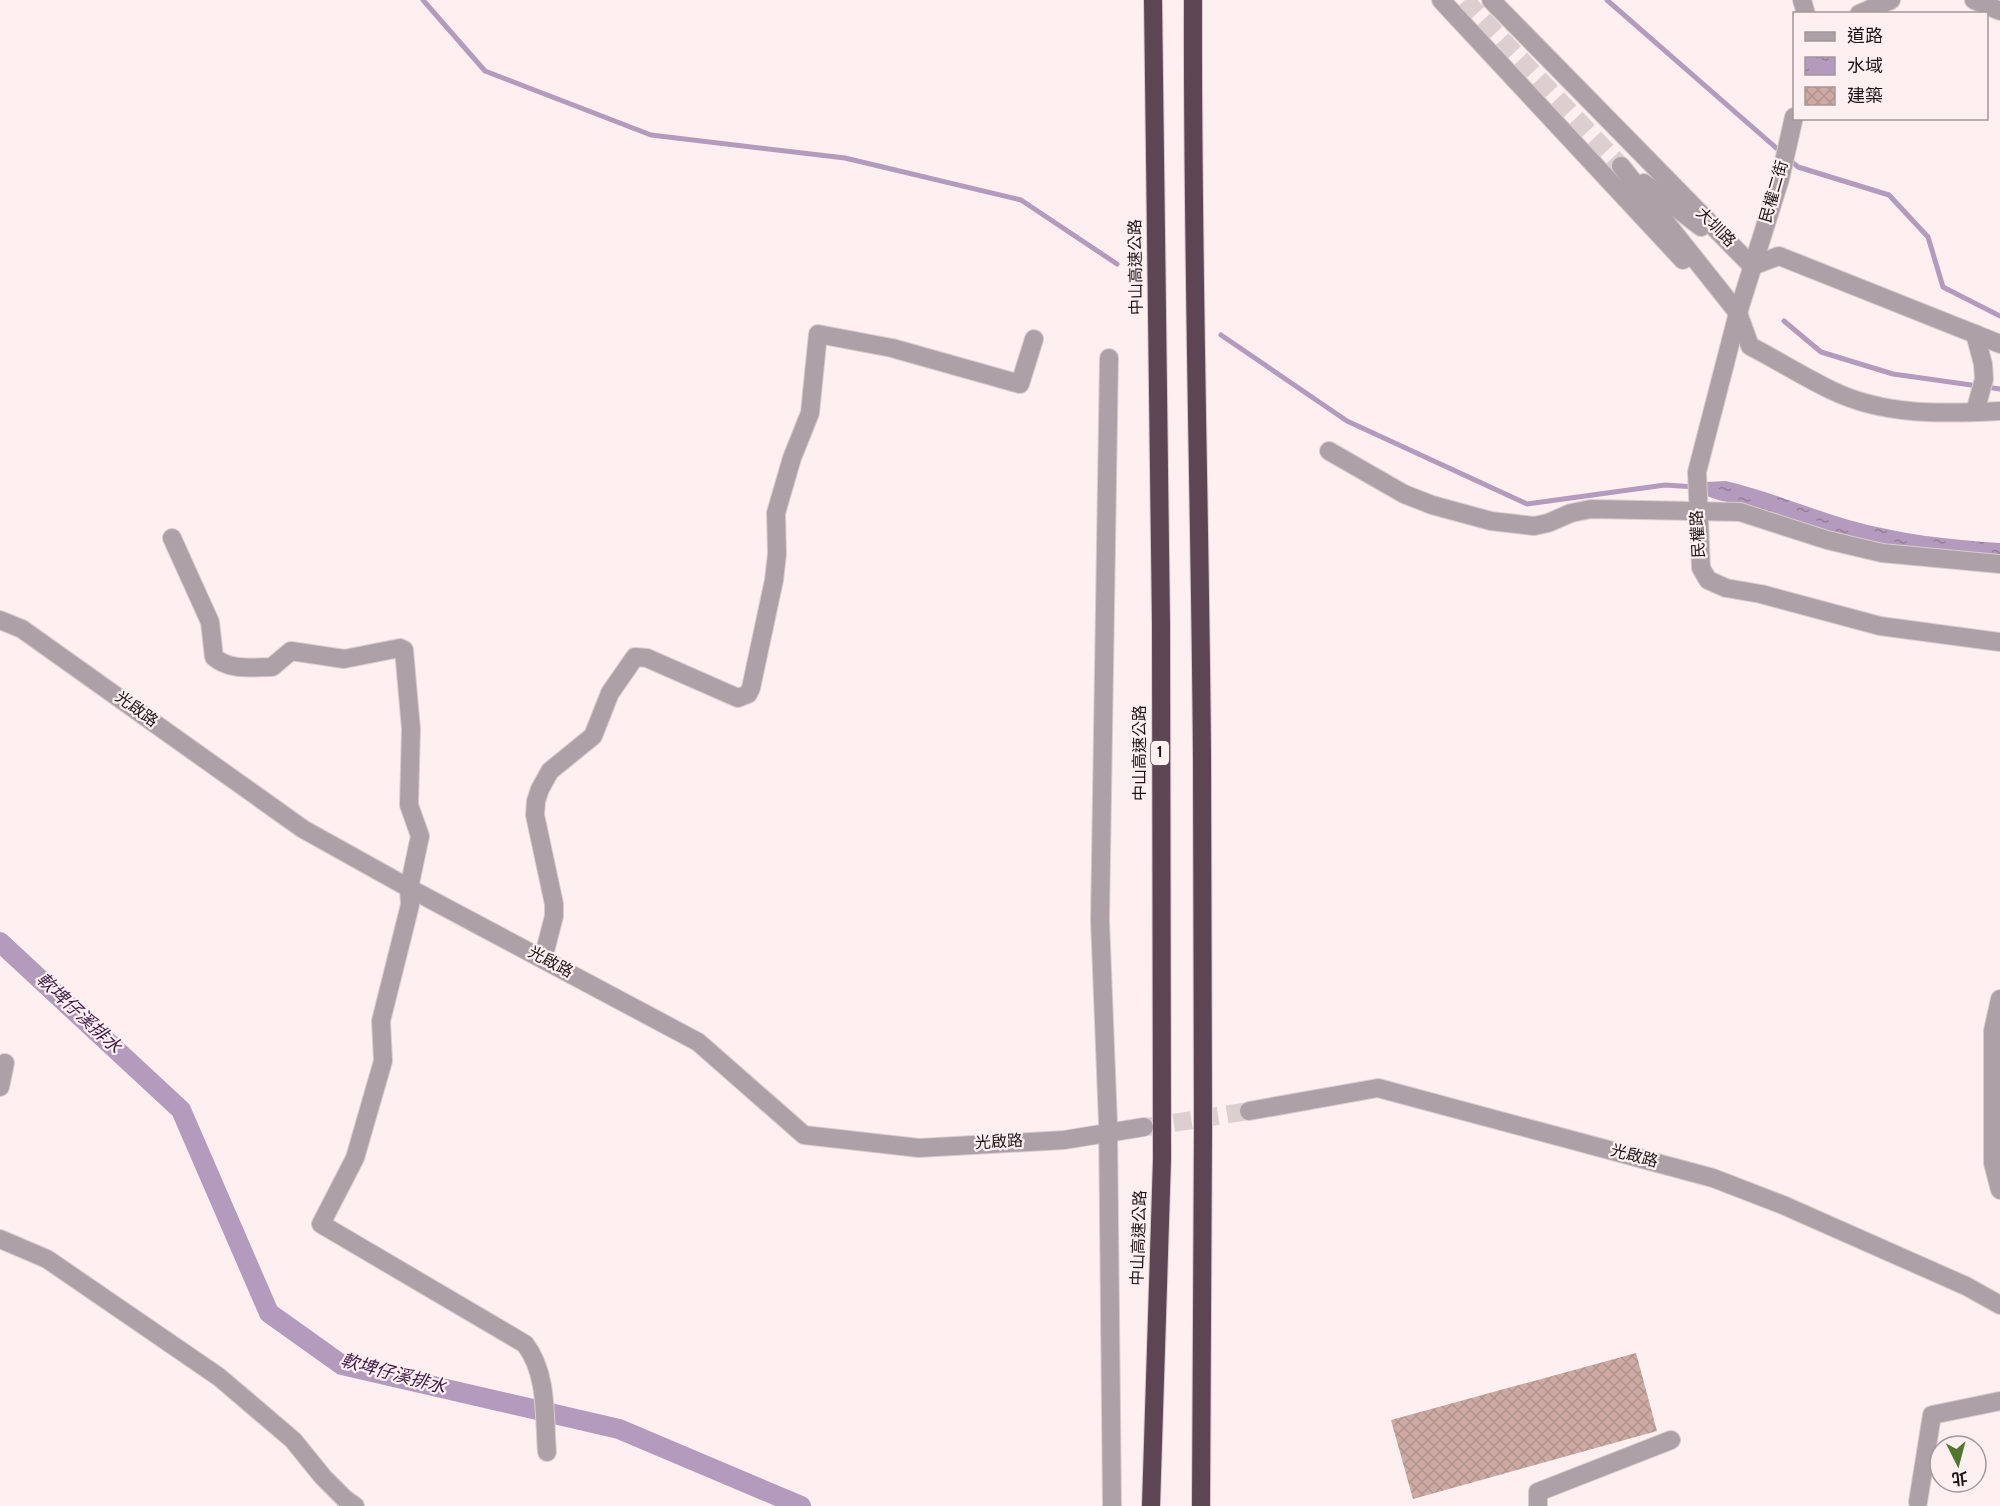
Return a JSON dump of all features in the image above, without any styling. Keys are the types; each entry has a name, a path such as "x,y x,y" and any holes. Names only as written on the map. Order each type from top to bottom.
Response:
{"highway":[{"name":"中山高速公路","path":"1151,1506 1162,1159 1161,625 1153,0"},
{"path":"1193,0 1202,755 1201,1506"}],"street":[{"path":"1441,0 1674,252 1738,313"},
{"name":"大圳路","path":"1491,0 1752,266"},
{"path":"1863,12 1892,0"},
{"path":"1974,0 2000,11"},
{"name":"民權二街","path":"1752,266 1780,179 1793,125"},
{"path":"2000,344 1779,256 1752,266 1621,166 1738,313 1750,346 1833,392 1884,408 1942,414 1977,406 2000,411"},
{"name":"民權路","path":"1752,266 1697,472 1701,568 1708,580 1726,588 1761,594 1880,626 2000,642"},
{"path":"543,959 554,916 554,904 535,815 538,795 550,771 593,736 610,693 634,657 647,658 738,698 748,694 751,688 774,580 777,554 776,513 792,458 810,413 818,334 892,348 1020,384 1034,339"},
{"path":"1975,334 1983,364 1984,379 1977,406"},
{"path":"1109,358 1100,920 1107,1133 1112,1506"},
{"path":"1329,451 1404,494 1442,508 1491,521 1534,526 1548,523 1571,513 1591,509 1698,504 1740,512 1839,543 1882,553 2000,564"},
{"path":"172,538 204,605 210,622 214,657 220,663 231,667 272,667 291,651 344,659 400,648 404,650 411,729 409,805 420,836 409,888 410,905 381,1021 383,1061 355,1158 321,1224 525,1344 534,1356 542,1385 547,1452"},
{"name":"光啟路","path":"0,620 22,629 303,830 698,1042 804,1136 918,1148 1064,1140 1144,1127"},
{"path":"2000,999 1994,1031 1993,1163 2000,1190"},
{"path":"0,1087 5,1063"},
{"name":"光啟路","path":"1250,1111 1378,1088 1713,1178 1783,1205 1966,1286 2000,1305"},
{"path":"0,1239 47,1259 219,1377 293,1440 323,1477 355,1506"},
{"path":"1918,1502 1932,1415 2000,1401"},
{"path":"1538,1506 1538,1492 1671,1440"}],"water":[{"path":"1726,481 1868,525 1924,536 2000,543 2000,557 1887,553 1817,531 1760,509 1704,495 1702,487 1707,482"}],"building":[{"path":"1636,1353 1657,1431 1413,1499 1391,1420"}],"waterway":[{"path":"423,0 485,71 651,135 845,158 1021,200 1117,264"},
{"path":"1607,0 1782,153"},
{"path":"1789,159 1798,167 1889,195 1928,237 1943,287 2000,316"},
{"path":"1784,321 1821,352 1893,374 2000,389"},
{"path":"1221,335 1347,421 1527,504 1665,485 1695,487"},
{"name":"軟埤仔溪排水","path":"0,942 181,1110 269,1313 342,1365 619,1429 801,1506"}],"tunnel":[{"path":"1465,0 1621,166"},
{"path":"1147,1127 1249,1111"}]}
